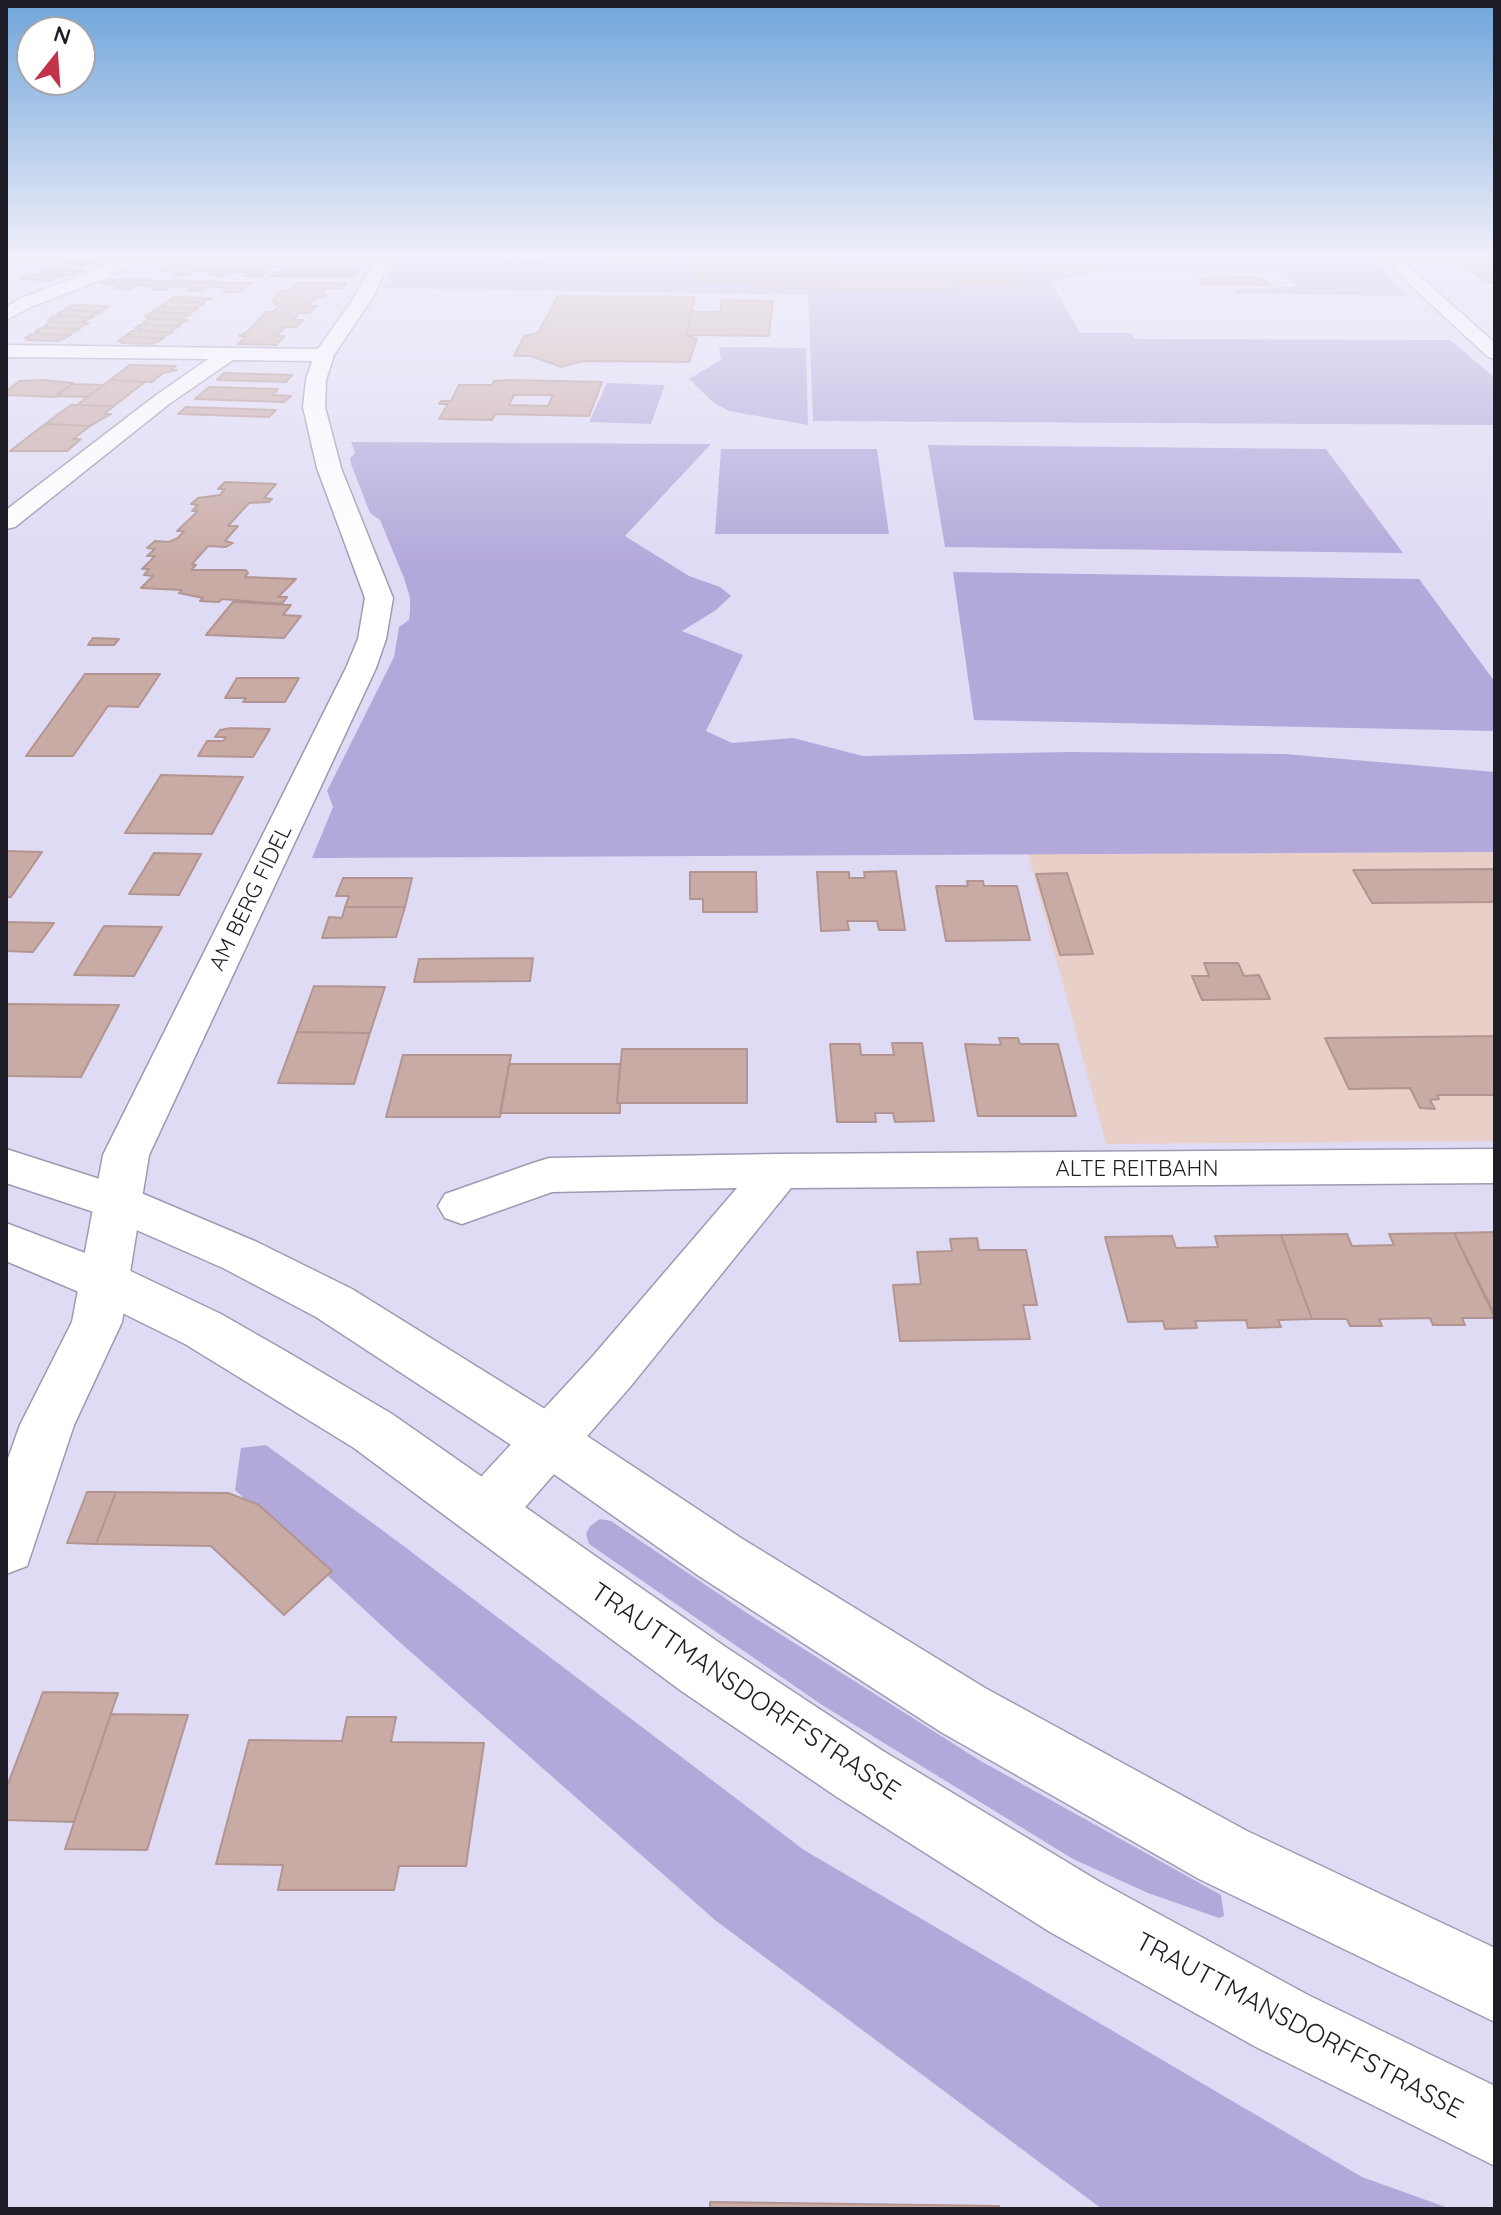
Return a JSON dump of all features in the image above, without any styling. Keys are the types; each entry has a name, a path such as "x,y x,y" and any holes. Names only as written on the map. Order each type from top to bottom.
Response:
{"street":[{"path":"6,522 162,400 219,360"},
{"name":"AM BERG FIDEL","path":"6,1547 47,1425 97,1322 126,1155 372,639 379,598 329,468 314,407 316,380 322,360"},
{"path":"6,1166 117,1202 240,1255 334,1303 550,1441 720,1557 963,1710 1223,1855 1495,1986"},
{"name":"ALTE REITBAHN","path":"462,1206 549,1175 1495,1166"},
{"path":"486,1511 550,1441 779,1171"},
{"name":"TRAUTTMANSDORFFSTRASSE","path":"6,1241 104,1281 203,1329 283,1375 373,1431 702,1668 860,1774 1048,1890 1282,2021 1495,2127"}],"shaded area":[{"path":"720,360 806,360 808,425 729,411 714,403 689,379"},
{"path":"811,360 1474,360 1495,378 1495,425 813,421"},
{"path":"607,383 665,385 651,424 589,422"},
{"path":"351,442 711,444 625,536 689,576 720,587 731,596 716,610 682,631 743,655 706,731 732,743 793,738 863,756 1068,752 1285,754 1495,772 1495,852 312,858 333,807 327,791 394,657 399,627 409,620 410,612 410,598 404,578 380,520 370,513 351,464 350,458 355,453"},
{"path":"928,445 1326,449 1403,553 945,547"},
{"path":"721,449 877,449 889,534 715,534"},
{"path":"953,572 1419,579 1495,682 1495,731 974,720"},
{"path":"1495,852 1495,1141 1106,1144 1028,854"},
{"path":"266,1445 804,1850 1362,2177 1451,2209 1102,2209 715,1920 396,1639 235,1490 241,1448"},
{"path":"600,1519 611,1521 747,1613 979,1760 1221,1895 1224,1916 1219,1918 1148,1893 1073,1859 822,1705 589,1544 586,1534 590,1526"}],"building":[{"path":"543,360 690,360 583,361 561,367"},
{"path":"130,365 176,366 171,370 177,370 163,373 152,382 110,380"},
{"path":"224,373 292,375 286,382 217,380"},
{"path":"110,380 145,382 114,406 77,405"},
{"path":"20,381 73,383 55,397 6,395 6,391"},
{"path":"494,381 602,382 589,416 495,414 492,420 439,419 448,404 439,404 441,401 451,401 459,385 492,385","holes":["514,395 553,395 548,406 509,405"]},
{"path":"72,384 104,385 88,397 56,396"},
{"path":"209,387 278,389 272,395 291,396 284,402 195,399"},
{"path":"71,405 114,406 104,414 111,414 90,426 45,424"},
{"path":"186,407 276,410 269,417 178,414"},
{"path":"45,424 90,426 73,439 81,439 67,451 10,451"},
{"path":"225,482 276,484 264,498 272,499 269,502 249,503 228,526 238,526 225,541 233,543 226,547 208,546 192,564 196,565 191,570 246,570 248,573 245,577 296,579 278,597 287,597 282,604 222,599 219,602 200,601 203,598 179,593 182,590 141,588 153,576 144,575 149,569 142,569 155,556 147,556 155,549 147,548 155,541 169,542 178,538 184,531 177,531 198,511 192,511 198,505 191,504 198,498 220,495 225,489 218,489"},
{"path":"233,602 291,605 283,615 301,616 284,638 206,635"},
{"path":"93,638 119,639 114,645 88,645"},
{"path":"85,674 160,674 138,707 108,706 73,756 26,756"},
{"path":"237,678 299,678 285,702 243,702 246,698 225,698"},
{"path":"270,729 253,757 198,756 207,741 223,741 226,737 215,737 220,730"},
{"path":"161,775 243,777 212,834 125,833"},
{"path":"6,851 42,852 11,897 6,897"},
{"path":"154,853 201,854 179,895 129,894"},
{"path":"1495,869 1495,902 1372,903 1353,870"},
{"path":"896,871 905,930 879,930 877,921 847,921 849,930 821,931 817,872 849,872 849,878 865,878 864,872"},
{"path":"690,872 756,872 757,912 703,912 703,899 690,899"},
{"path":"1067,873 1093,954 1060,955 1036,874"},
{"path":"343,878 412,878 405,907 345,907 349,896 336,896"},
{"path":"967,881 983,881 984,886 1017,886 1030,940 946,941 936,886 968,886"},
{"path":"345,907 405,907 396,937 322,938 329,917 342,918"},
{"path":"6,922 54,923 33,952 6,951"},
{"path":"104,926 162,927 134,976 74,975"},
{"path":"533,958 530,981 414,982 419,959"},
{"path":"1204,963 1238,963 1244,976 1259,975 1270,999 1202,1000 1192,976 1209,976"},
{"path":"314,986 385,987 370,1033 297,1032"},
{"path":"6,1004 119,1005 81,1077 6,1076"},
{"path":"297,1032 370,1033 354,1084 278,1083"},
{"path":"1495,1036 1495,1095 1437,1095 1439,1099 1430,1100 1435,1109 1420,1108 1410,1088 1349,1089 1325,1038"},
{"path":"999,1038 1018,1038 1020,1044 1058,1044 1076,1116 978,1116 965,1044 1001,1045"},
{"path":"892,1043 922,1043 934,1121 895,1122 893,1113 875,1113 876,1122 837,1122 830,1044 860,1044 861,1055 894,1055"},
{"path":"622,1049 747,1049 747,1103 617,1103"},
{"path":"403,1055 511,1055 500,1117 386,1117"},
{"path":"509,1064 620,1064 617,1103 620,1103 620,1113 500,1113"},
{"path":"1495,1232 1495,1315 1454,1233"},
{"path":"1454,1233 1495,1318 1462,1318 1465,1325 1433,1325 1430,1318 1379,1319 1382,1326 1350,1326 1347,1319 1312,1319 1281,1235 1347,1234 1352,1246 1394,1245 1389,1234"},
{"path":"1281,1235 1312,1319 1278,1320 1281,1327 1248,1328 1246,1320 1195,1321 1197,1328 1165,1329 1163,1321 1128,1322 1105,1237 1172,1236 1176,1248 1218,1247 1215,1236"},
{"path":"977,1238 979,1250 1026,1250 1037,1305 1023,1305 1030,1339 900,1341 893,1285 921,1284 917,1252 952,1251 950,1239"},
{"path":"87,1492 116,1492 96,1544 67,1543"},
{"path":"116,1492 228,1493 259,1505 332,1571 284,1615 211,1546 96,1544"},
{"path":"43,1692 118,1693 74,1822 6,1820 6,1789"},
{"path":"111,1714 188,1715 147,1850 65,1849"},
{"path":"347,1717 396,1717 391,1742 484,1743 466,1866 399,1866 394,1890 278,1890 283,1865 216,1864 249,1740 342,1741"},
{"path":"710,2202 999,2206 999,2209 710,2209"}]}
